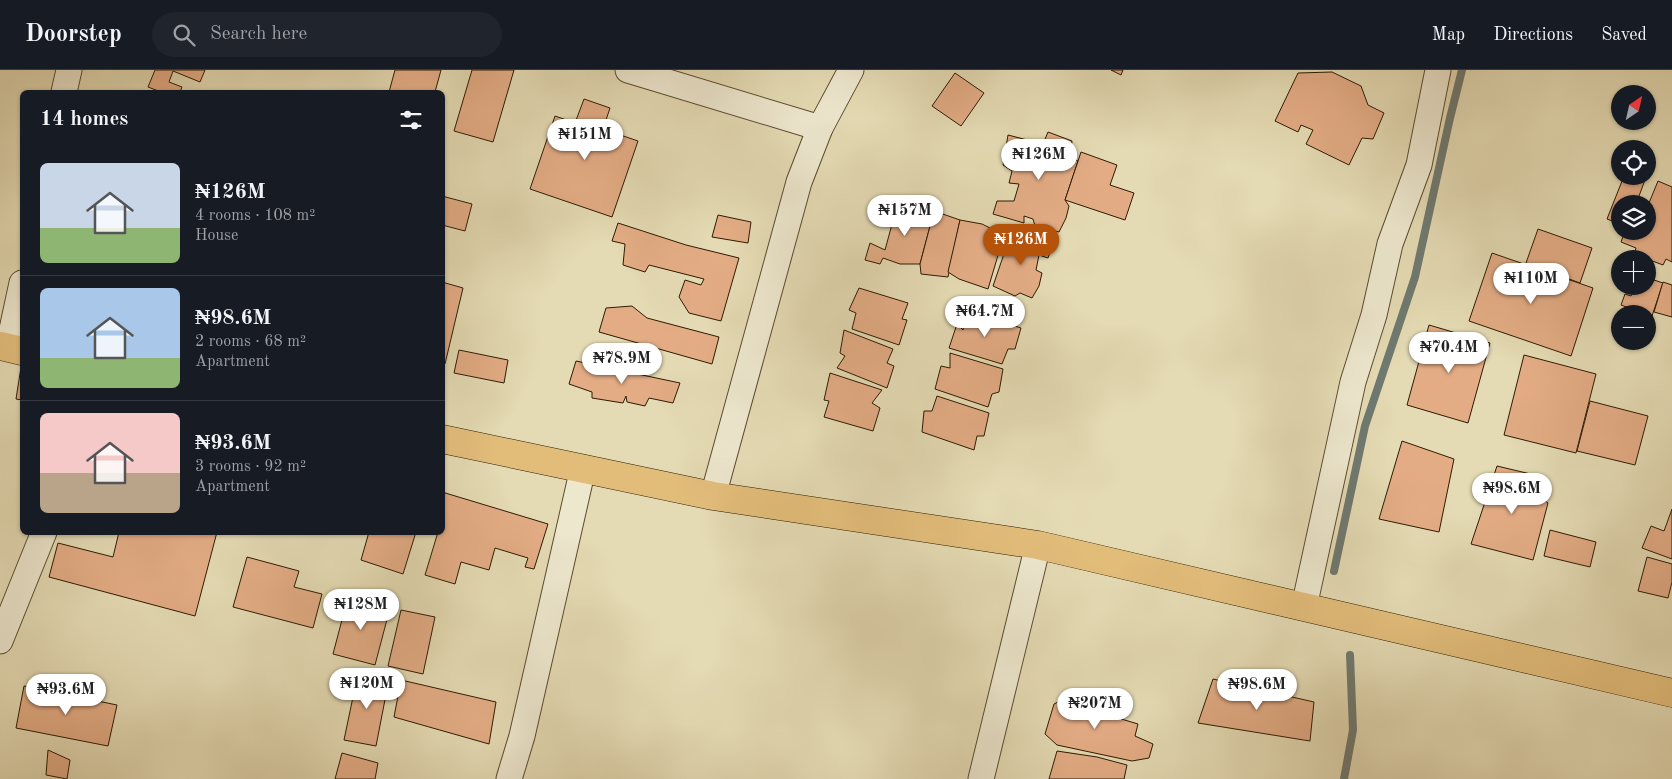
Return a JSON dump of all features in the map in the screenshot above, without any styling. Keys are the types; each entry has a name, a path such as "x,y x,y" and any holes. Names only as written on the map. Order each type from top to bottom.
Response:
{"main road":[{"path":"445,440 713,496 1038,544 1672,693"}],"street":[{"path":"64,90 68,70"},
{"path":"628,70 820,128"},
{"path":"713,496 800,182 820,128 851,70"},
{"path":"1304,608 1353,382 1374,315 1390,244 1419,165 1438,70"},
{"path":"10,348 20,294"},
{"path":"509,779 522,736 583,468"},
{"path":"0,641 43,535"},
{"path":"981,779 1038,544"}],"building":[{"path":"155,70 205,70 200,82 173,71 169,82 182,87 181,90 156,90 148,87"},
{"path":"395,70 441,70 436,90 390,90"},
{"path":"472,70 514,70 493,142 454,131"},
{"path":"1111,70 1123,70 1121,75"},
{"path":"1332,72 1361,86 1368,105 1384,113 1373,139 1362,138 1349,165 1306,144 1313,130 1301,125 1298,132 1275,121 1298,73"},
{"path":"955,73 984,93 961,126 932,106"},
{"path":"584,99 610,108 603,129 638,141 612,217 530,189 555,116 575,123"},
{"path":"1048,132 1072,141 1070,158 1078,161 1065,200 1069,206 1066,218 1059,232 1035,226 1033,219 1024,216 1024,223 993,214 997,201 1014,201 1019,184 1009,183 1012,171 1003,165 1008,135 1043,144"},
{"path":"1081,152 1117,165 1110,185 1134,193 1125,220 1065,200"},
{"path":"1658,181 1672,187 1672,262 1666,259 1663,265 1656,262 1656,250 1635,250 1636,248 1621,242 1622,240 1656,240 1656,195 1652,195"},
{"path":"1620,185 1643,185 1639,195 1616,195"},
{"path":"445,197 472,204 465,231 445,226"},
{"path":"898,202 934,211 920,264 900,264 883,258 880,264 865,260 870,243 885,250"},
{"path":"1611,209 1611,221 1607,219"},
{"path":"934,211 960,220 948,277 921,274 920,264"},
{"path":"718,215 751,222 748,243 712,237"},
{"path":"960,220 982,224 1004,235 988,289 959,279 948,272"},
{"path":"618,223 686,245 739,258 721,321 689,313 679,297 685,280 701,285 704,279 649,265 645,272 623,265 625,244 612,241"},
{"path":"1538,229 1592,248 1580,283 1526,263"},
{"path":"1004,235 1027,240 1030,236 1053,244 1048,258 1039,255 1036,270 1042,273 1039,286 1032,298 1020,293 1015,296 993,286 1006,248"},
{"path":"1492,253 1593,288 1571,356 1469,321"},
{"path":"1656,281 1663,283 1656,305 1621,305 1625,295 1656,295"},
{"path":"1663,282 1672,285 1672,317 1656,313 1656,305"},
{"path":"445,283 463,288 445,364"},
{"path":"859,288 908,303 902,319 907,320 899,345 852,329 856,313 849,310"},
{"path":"632,306 647,318 719,337 712,364 599,332 606,308"},
{"path":"966,310 1021,328 1015,349 1008,349 1002,364 949,348 957,324 963,330"},
{"path":"1429,325 1490,343 1468,423 1407,405"},
{"path":"844,330 893,349 887,363 894,366 887,388 837,368 845,356 840,353"},
{"path":"459,350 508,360 504,383 454,373"},
{"path":"950,353 1003,369 999,392 992,394 988,407 935,389 941,366 950,368"},
{"path":"1524,355 1596,374 1576,453 1504,435"},
{"path":"576,361 680,383 673,403 649,398 645,406 627,402 626,396 623,403 592,398 592,392 569,384"},
{"path":"20,373 20,400 16,399"},
{"path":"830,373 882,390 872,403 880,408 873,431 824,417 829,401 824,400"},
{"path":"937,396 989,413 984,436 977,436 974,450 922,432 924,411 932,411"},
{"path":"1590,401 1648,416 1635,465 1577,451"},
{"path":"1402,441 1454,459 1439,532 1379,519"},
{"path":"1497,466 1539,476 1538,496 1548,503 1533,560 1471,544"},
{"path":"445,493 548,524 534,569 525,567 528,558 495,548 489,570 461,562 455,584 425,575 437,535 445,535"},
{"path":"1672,509 1672,559 1642,548 1651,526 1664,531"},
{"path":"1550,530 1596,542 1590,567 1544,556"},
{"path":"118,535 216,535 195,616 49,577 58,543 113,557"},
{"path":"368,535 415,535 403,574 361,560"},
{"path":"247,557 299,571 294,587 322,594 313,628 233,607"},
{"path":"1647,557 1672,564 1672,582 1668,598 1638,591"},
{"path":"348,597 390,608 375,665 333,654"},
{"path":"401,610 435,617 423,674 388,666"},
{"path":"358,673 389,679 376,746 344,740"},
{"path":"1213,679 1314,702 1310,741 1198,723"},
{"path":"401,680 496,702 489,744 394,717"},
{"path":"24,686 117,705 108,746 16,728"},
{"path":"1072,695 1106,703 1108,715 1138,724 1135,736 1153,744 1149,758 1132,761 1057,745 1045,734 1054,704"},
{"path":"48,750 70,760 67,779 46,775"},
{"path":"1057,751 1097,757 1127,765 1124,779 1049,779"},
{"path":"342,753 378,763 375,779 335,779"}],"waterway":[{"path":"1334,571 1365,426 1415,277 1462,70"},
{"path":"1344,779 1353,730 1350,655"}]}
